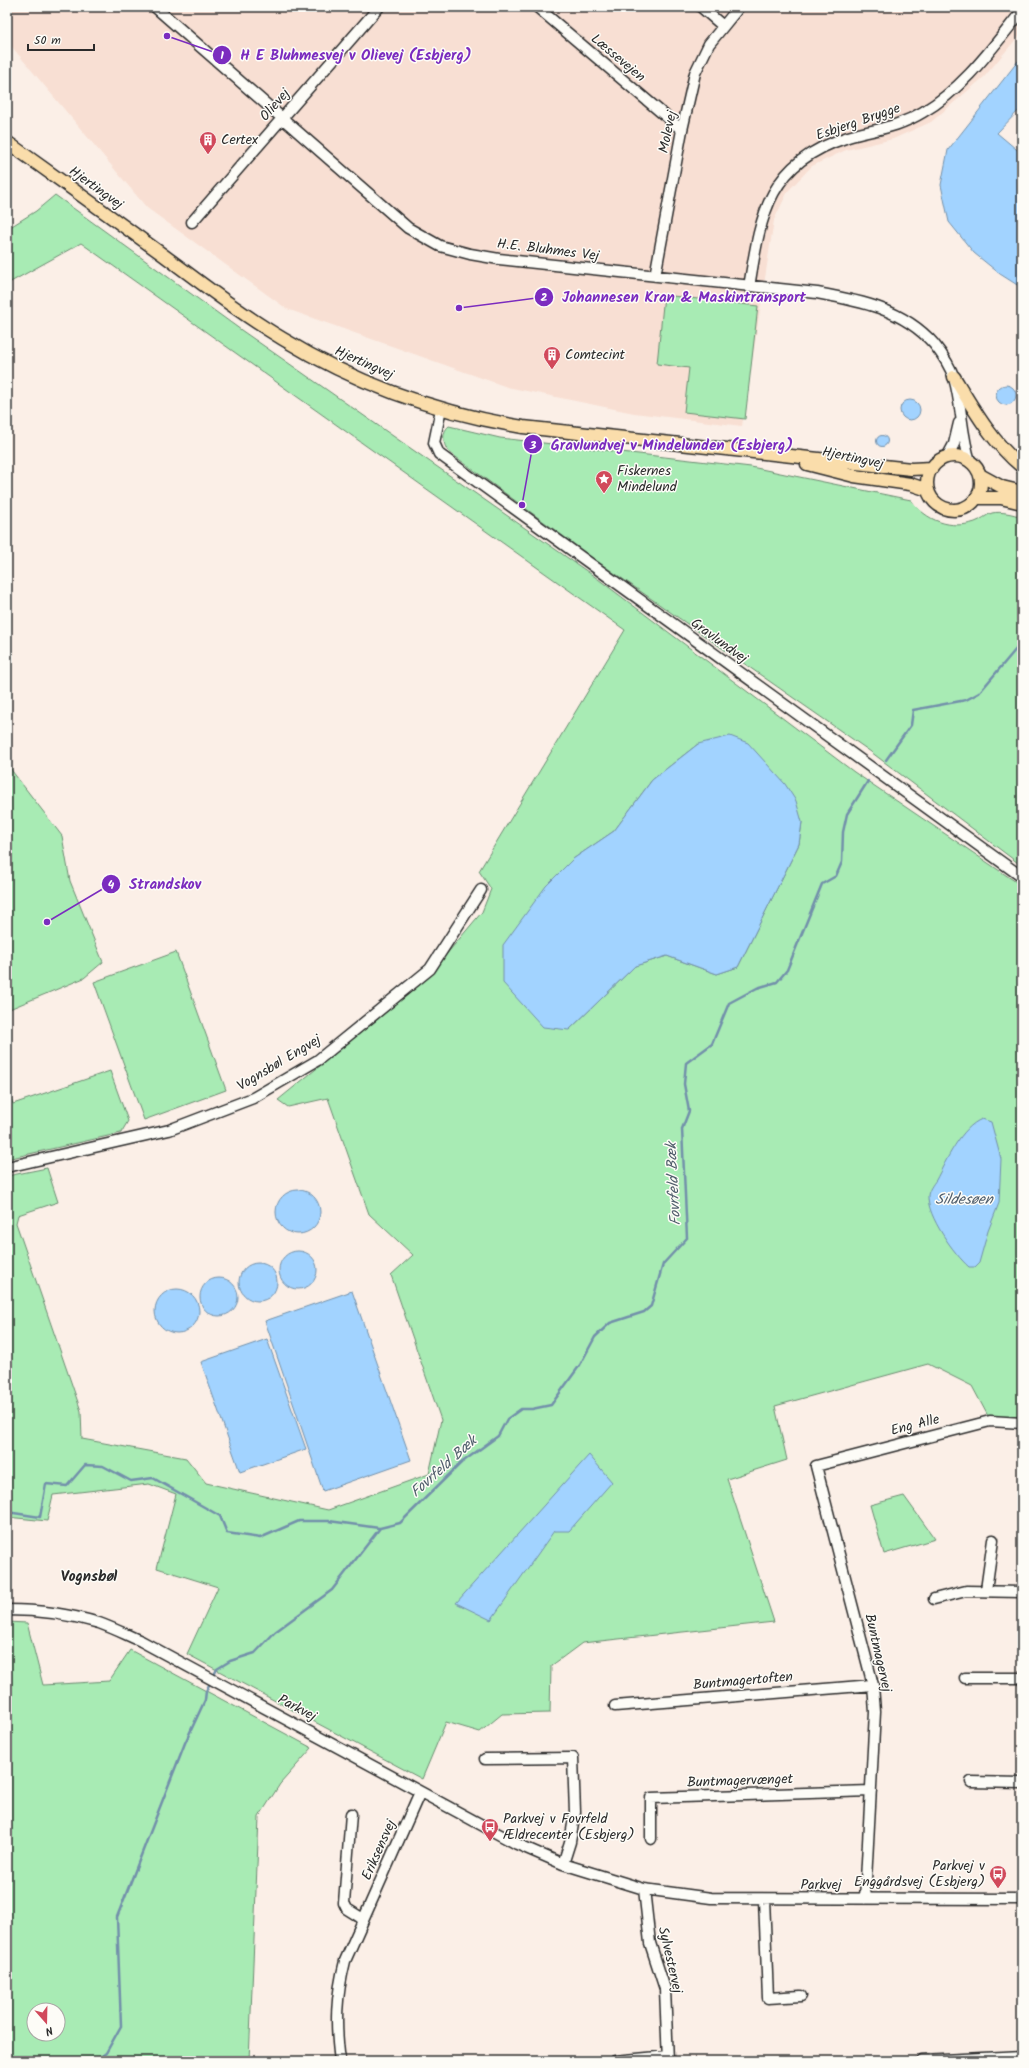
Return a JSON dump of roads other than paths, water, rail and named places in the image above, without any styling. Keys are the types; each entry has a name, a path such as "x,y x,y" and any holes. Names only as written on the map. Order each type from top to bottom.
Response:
{"main road":[{"name":"Hjertingvej","path":"7,142 203,284 282,339 317,358 399,396 441,409 497,423 523,427 771,454 911,468 932,468"},
{"path":"954,377 988,432 1008,455 1022,467"},
{"name":"Hjertingvej","path":"771,454 854,476 910,484 928,490"},
{"path":"980,475 980,491 976,498 963,508 954,510 938,504 928,490 928,482 932,468 938,461 947,457 963,457 970,461 980,475 1002,487 1022,492"},
{"path":"976,498 1001,498 1022,503"}],"street":[{"name":"H.E. Bluhmes Vej","path":"155,7 408,228 440,246 492,258 749,287 817,293 857,300 880,307 905,319 920,331 939,351 954,377 965,446 970,461"},
{"name":"Olievej","path":"192,222 379,7"},
{"name":"Læssevejen","path":"537,7 682,130"},
{"path":"701,7 723,26"},
{"name":"Molevej","path":"655,276 682,130 695,72 701,58 723,26 739,7"},
{"name":"Esbjerg Brygge","path":"749,287 757,235 764,209 775,188 790,170 808,155 829,143 902,123 929,108 967,78 1022,12"},
{"name":"Gravlundvej","path":"441,409 434,443 439,454 1022,877"},
{"name":"H.E. Bluhmes Vej","path":"947,457 954,444 960,416"},
{"name":"Vognsbøl Engvej","path":"7,1167 169,1130 253,1098 266,1091 318,1060 430,969 480,890"},
{"name":"Eng Alle","path":"816,1466 990,1421 1022,1423"},
{"name":"Buntmagervej","path":"816,1466 873,1685 875,1712 865,1900"},
{"path":"986,1590 993,1540"},
{"path":"934,1599 966,1590 1022,1592"},
{"name":"Parkvej","path":"7,1610 60,1614 99,1623 141,1641 517,1844 563,1864 644,1888 711,1898 865,1900 1022,1899"},
{"path":"965,1678 1022,1678"},
{"name":"Buntmagertoften","path":"615,1706 873,1685"},
{"path":"485,1759 573,1758 575,1812 570,1842 563,1864"},
{"path":"971,1782 1022,1783"},
{"name":"Buntmagervænget","path":"651,1839 651,1798 871,1791"},
{"name":"Eriksensvej","path":"340,2061 336,2030 338,1990 345,1961 420,1792"},
{"name":"Eriksensvej","path":"351,1814 344,1903 347,1910 363,1919"},
{"name":"Sylvestervej","path":"644,1888 650,1943 665,1989 668,2058"},
{"path":"764,1899 768,1998 801,1996"},
{"path":"922,2061 1022,2056"},
{"path":"615,2061 668,2058"}],"water":[{"path":"1022,56 1022,107 997,133 1022,154 1022,288 1000,274 974,253 949,222 941,185 948,150"},
{"path":"1006,385 1013,388 1016,395 1013,402 1006,405 999,402 996,395 999,388"},
{"path":"910,400 917,403 920,410 917,417 910,420 903,417 900,410 903,403"},
{"path":"882,435 886,437 888,441 886,445 882,447 878,445 876,441 878,437"},
{"path":"730,736 748,743 785,784 796,801 802,822 799,844 738,967 717,974 667,956 635,966 569,1030 543,1027 503,983 503,945 546,886 573,859 614,831 652,780 698,744"},
{"name":"Sildesøen","path":"982,1119 991,1122 1001,1159 999,1203 988,1231 979,1263 975,1267 969,1267 942,1234 932,1214 928,1196 955,1145 967,1129"},
{"path":"298,1190 310,1194 316,1200 320,1212 316,1224 310,1230 298,1234 286,1230 280,1224 276,1212 280,1200 286,1194"},
{"path":"298,1251 308,1254 314,1260 317,1270 314,1280 308,1286 298,1289 288,1286 282,1280 279,1270 282,1260 288,1254"},
{"path":"254,1263 262,1263 272,1268 276,1275 276,1289 272,1296 262,1301 254,1301 244,1296 242,1293 239,1286 239,1278 244,1268 247,1266"},
{"path":"215,1278 223,1278 230,1281 235,1286 238,1297 235,1308 230,1313 223,1316 215,1316 208,1313 203,1308 200,1301 200,1293 203,1286 208,1281"},
{"path":"173,1289 181,1289 193,1295 199,1307 199,1315 193,1327 181,1333 173,1333 161,1327 155,1315 155,1307 161,1295"},
{"path":"352,1291 411,1460 323,1491 265,1321"},
{"path":"267,1339 306,1449 240,1472 201,1362"},
{"path":"589,1455 612,1482 569,1531 554,1531 491,1620 456,1603"}],"waterway":[{"name":"Fovrfeld Bæk","path":"886,760 911,725 913,710 966,700 979,693 1022,642"},
{"name":"Fovrfeld Bæk","path":"213,1677 217,1669 230,1661 255,1653 275,1632 332,1590 380,1528 400,1523 461,1463 498,1436 507,1419 521,1409 532,1409 551,1405 580,1365 595,1337 610,1323 644,1312 651,1306 663,1264 687,1238 682,1129 689,1111 684,1084 686,1063 712,1044 729,1003 757,988 777,982 787,970 822,884 836,876 842,862 843,832 847,814 868,781"},
{"path":"7,1512 40,1517 46,1484 67,1486 85,1465 103,1466 131,1481 153,1478 220,1516 227,1533 260,1538 299,1521 329,1521 379,1528"},
{"path":"95,2061 106,2053 121,2026 117,1917 185,1743 205,1700 206,1691 211,1681"}],"place":[{"name":"H E Bluhmesvej v Olievej (Esbjerg)","path":"167,36"},
{"name":"Certex","path":"208,155"},
{"name":"Johannesen Kran & Maskintransport","path":"459,308"},
{"name":"Comtecint","path":"552,370"},
{"name":"Fiskernes Mindelund","path":"604,494"},
{"name":"Gravlundvej v Mindelunden (Esbjerg)","path":"522,505"},
{"name":"Strandskov","path":"47,922"},
{"name":"Parkvej v Fovrfeld Ældrecenter (Esbjerg)","path":"490,1842"},
{"name":"Parkvej v Enggårdsvej (Esbjerg)","path":"998,1889"}],"district":[{"name":"Vognsbøl","path":"89,1577"}]}
